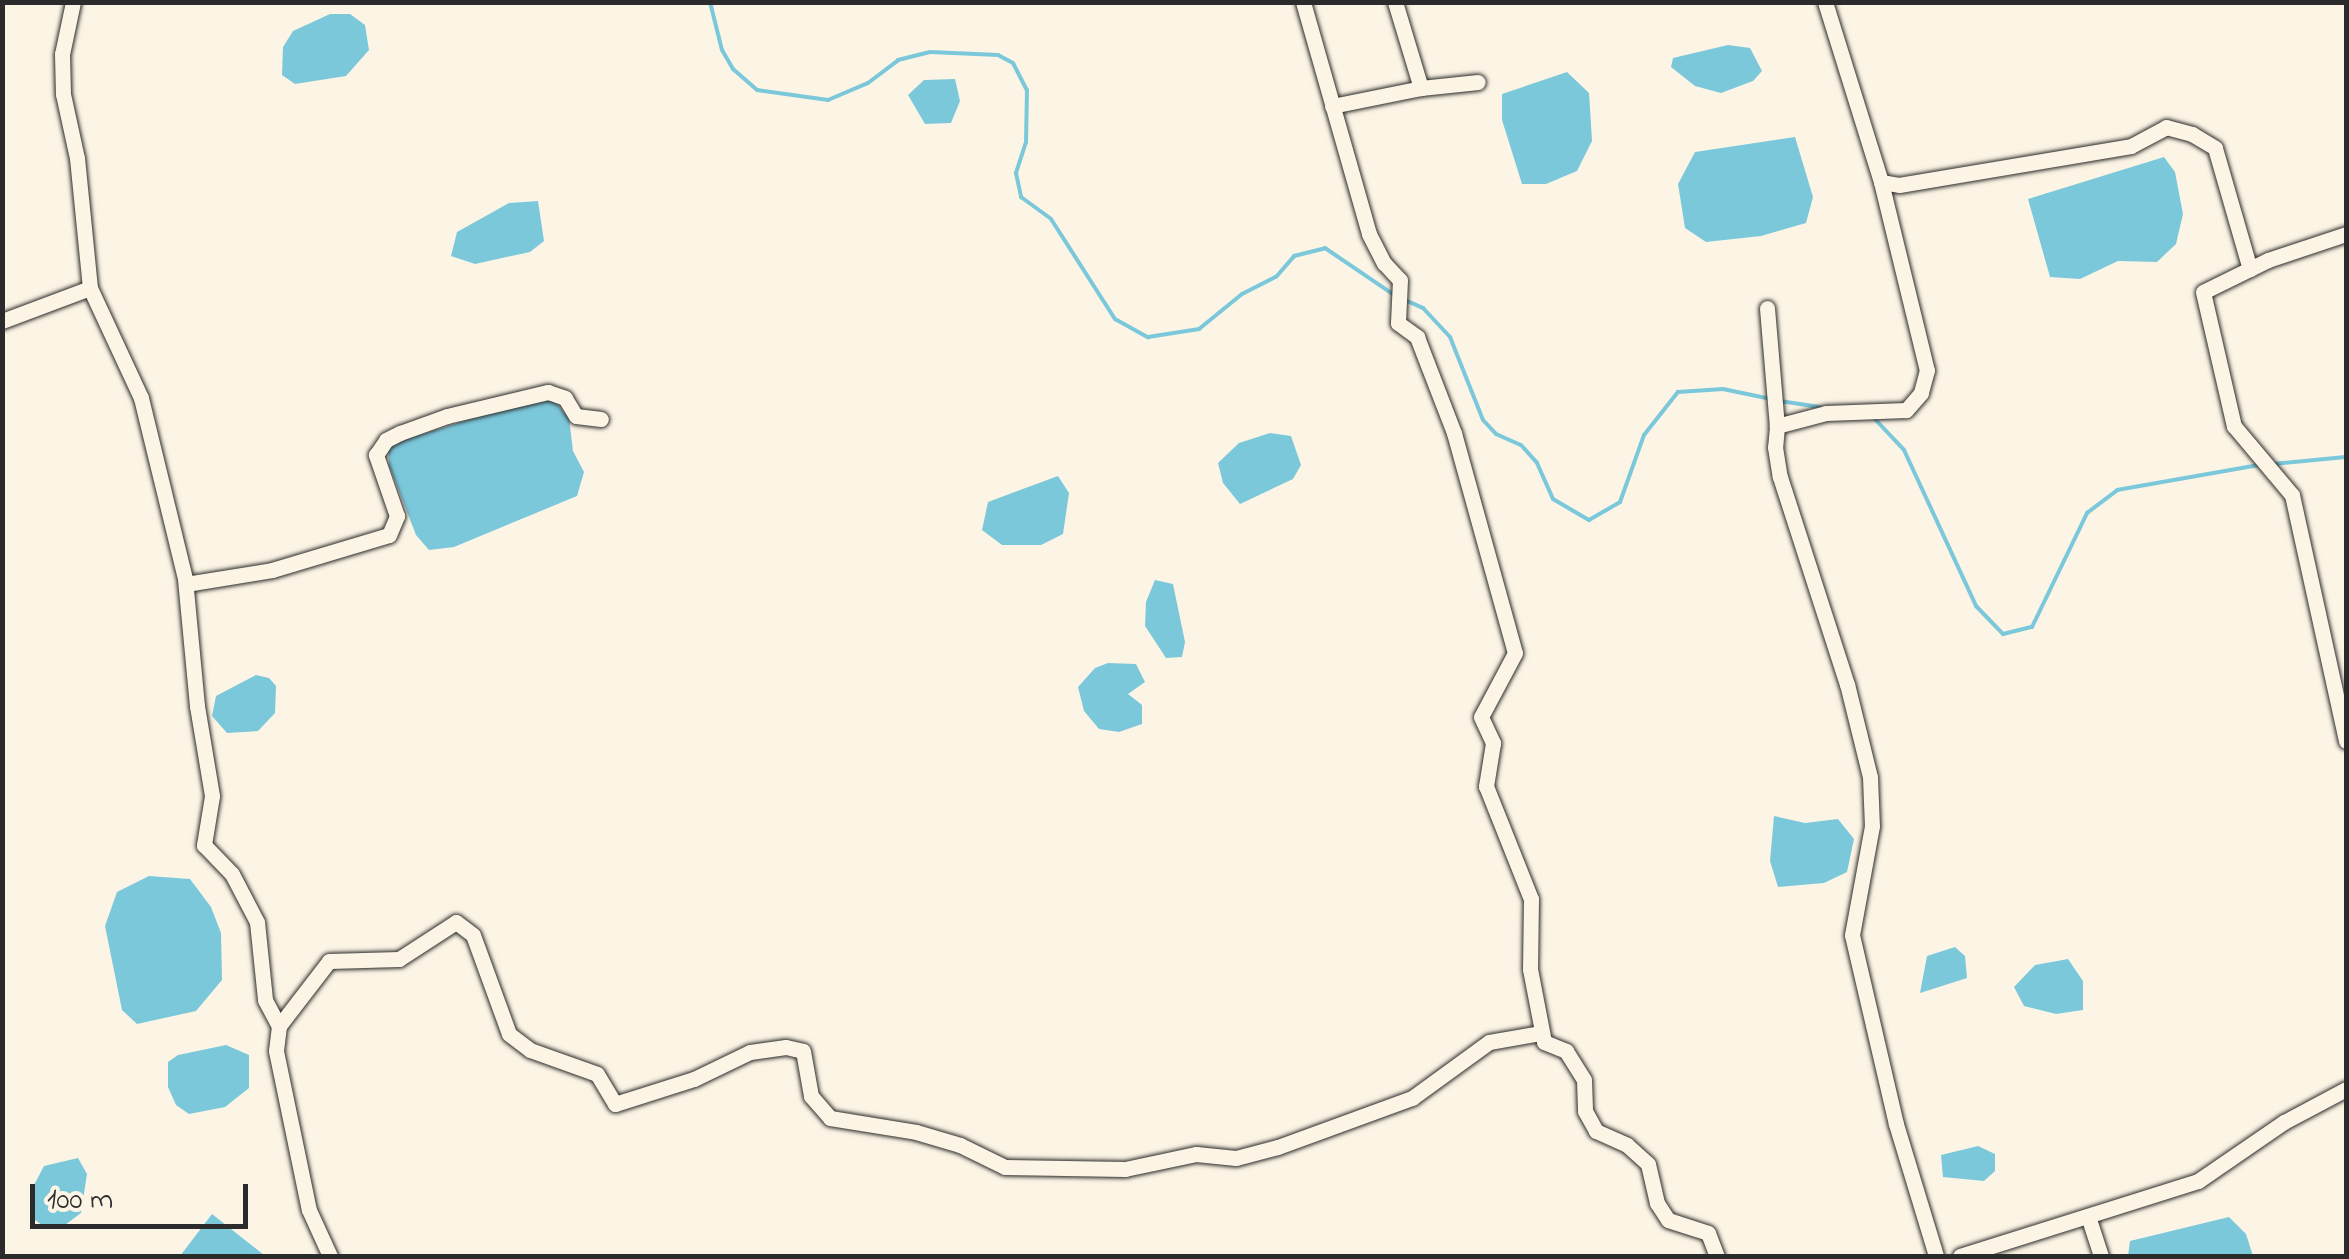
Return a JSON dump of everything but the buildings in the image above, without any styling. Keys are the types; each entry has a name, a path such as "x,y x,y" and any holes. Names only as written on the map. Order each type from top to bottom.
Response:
{"street":[{"path":"72,2 62,54 63,94 77,158 90,288 141,398 186,584 197,706 212,796 204,845 232,874 256,922 265,1000 279,1026"},
{"path":"1303,2 1369,234 1384,264 1400,280 1398,323 1417,337 1454,433 1515,653 1481,716 1492,743 1486,786 1531,899 1530,969 1544,1042 1566,1052 1584,1080 1586,1110 1596,1132 1627,1144 1648,1164 1658,1203 1668,1220 1708,1233 1717,1256"},
{"path":"1395,2 1421,88"},
{"path":"1777,426 1826,413 1906,410 1921,393 1927,370 1881,182 1824,2"},
{"path":"1332,106 1421,88 1478,82"},
{"path":"1881,182 1900,185 2131,146 2166,127 2192,134 2214,148 2250,269"},
{"path":"2346,234 2250,269 2203,292 2234,426 2292,495 2346,741"},
{"path":"2,321 90,288"},
{"path":"1767,308 1780,477 1846,684 1870,777 1872,826 1852,935 1930,1256"},
{"path":"186,584 272,570 389,534 397,516 376,456 386,440 400,434 447,416 548,392 565,398 576,416 601,418"},
{"path":"330,1256 309,1210 276,1051 279,1026 328,961 400,960 456,922 473,935 510,1034 530,1050 596,1074 615,1104 694,1079 750,1052 786,1047 803,1052 811,1096 830,1118 930,1136 1006,1166 1125,1169 1196,1154 1236,1158 1412,1098 1488,1042 1541,1032"},
{"path":"1960,1256 2198,1181 2284,1122 2346,1089"},
{"path":"2088,1216 2101,1256"}],"water":[{"path":"330,14 350,14 365,25 369,50 346,76 295,84 282,75 283,47 293,31"},
{"path":"1728,45 1750,48 1762,71 1753,81 1721,93 1695,86 1671,67 1673,58"},
{"path":"1567,72 1589,93 1592,141 1577,171 1546,184 1522,184 1502,120 1502,94"},
{"path":"955,79 960,101 951,123 925,124 908,95 924,80"},
{"path":"1795,137 1813,197 1806,223 1761,236 1706,242 1685,228 1678,184 1695,152"},
{"path":"2164,157 2175,172 2183,214 2176,244 2157,262 2118,261 2080,279 2050,277 2028,199"},
{"path":"538,201 544,241 530,252 475,264 451,256 457,232 509,203"},
{"path":"551,397 569,418 573,451 584,472 577,496 454,547 429,550 416,535 389,465 388,445"},
{"path":"1270,433 1291,436 1301,465 1293,479 1240,504 1223,483 1218,463 1239,443"},
{"path":"1058,476 1069,493 1063,534 1041,545 1002,545 982,530 988,502"},
{"path":"1155,580 1173,584 1185,642 1182,657 1166,658 1145,626 1146,602"},
{"path":"1108,663 1136,664 1145,682 1128,694 1142,705 1142,724 1119,732 1099,729 1084,711 1078,687 1095,668"},
{"path":"256,675 269,678 276,686 275,713 258,731 227,733 212,716 216,696"},
{"path":"1774,816 1805,823 1838,819 1854,839 1847,872 1824,883 1778,887 1770,861"},
{"path":"149,876 190,879 211,907 221,933 222,980 196,1011 137,1024 122,1010 105,926 117,892"},
{"path":"1955,947 1965,956 1967,978 1920,993 1927,956"},
{"path":"2068,959 2083,981 2083,1010 2056,1014 2024,1006 2014,987 2035,965"},
{"path":"226,1045 249,1055 249,1088 225,1107 189,1114 176,1105 168,1087 168,1062 178,1055"},
{"path":"1978,1146 1995,1154 1995,1171 1984,1181 1943,1177 1941,1155"},
{"path":"78,1158 87,1174 81,1213 61,1228 46,1228 31,1217 33,1187 44,1166"},
{"path":"212,1214 264,1255 180,1256"},
{"path":"2229,1217 2246,1234 2253,1256 2128,1256 2130,1241"}],"waterway":[{"path":"710,2 722,50 733,69 757,90 828,100 868,83 898,60 930,52 998,55 1013,63 1027,90 1026,142 1016,173 1021,197 1051,219 1115,319 1148,337 1199,329 1242,294 1276,277 1294,256 1325,248 1397,297"},
{"path":"1405,300 1423,308 1450,337 1483,420 1496,434 1521,445 1537,463 1553,499 1589,520 1620,502 1644,435 1678,392 1723,389 1771,399"},
{"path":"1780,401 1820,407"},
{"path":"1872,416 1904,450 1976,606 2003,634 2032,627 2087,513 2117,490 2259,465"},
{"path":"2273,464 2346,457"}]}
